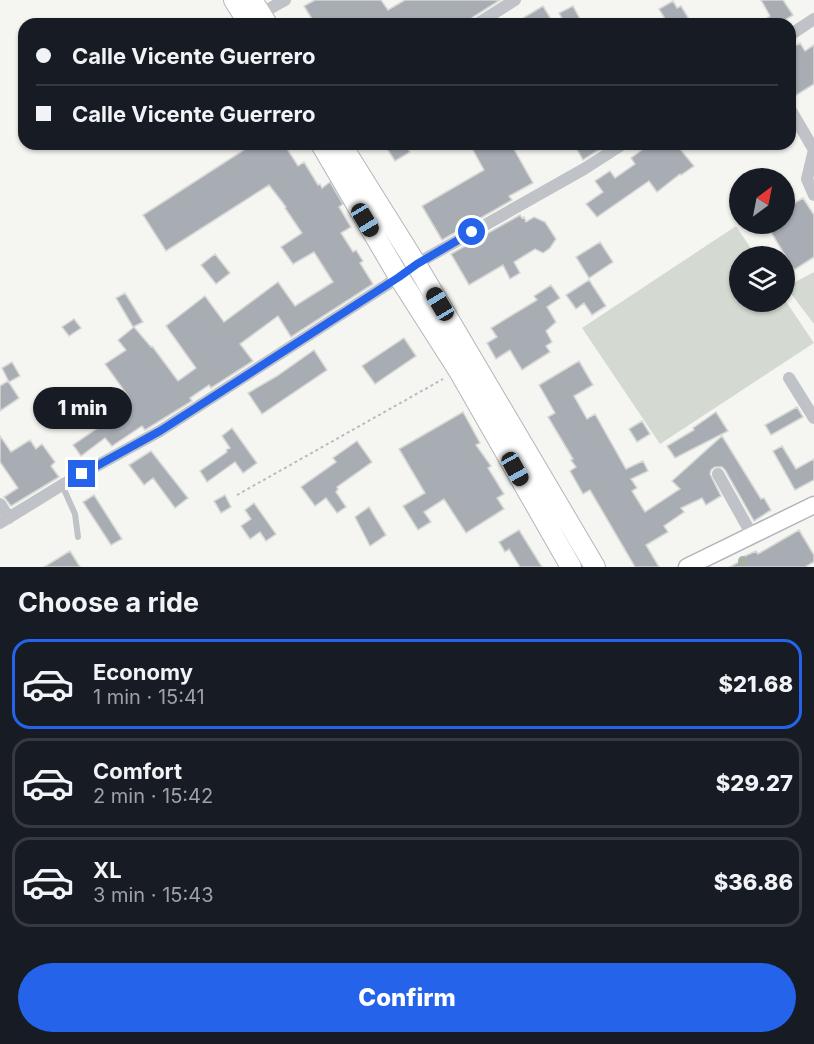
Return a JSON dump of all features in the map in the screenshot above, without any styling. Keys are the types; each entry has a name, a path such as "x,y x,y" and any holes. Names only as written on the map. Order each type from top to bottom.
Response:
{"main road":[{"path":"234,0 257,15"},
{"path":"325,150 399,277 459,371 571,567"},
{"path":"345,150 417,264 595,567"}],"street":[{"path":"257,15 285,0"},
{"path":"486,18 515,0"},
{"path":"796,31 814,20"},
{"path":"796,119 814,150 807,179 814,195"},
{"path":"0,504 4,520 62,484 160,431 417,264 584,170 614,150"},
{"path":"789,378 814,418"},
{"path":"717,474 752,535"},
{"path":"687,567 814,505"}],"lane":[{"path":"62,484 75,514 78,537"}],"path":[{"path":"237,495 459,371"}],"shaded area":[{"path":"729,231 729,234 741,234 749,246 729,246 729,312 793,312 814,343 660,444 582,328"},
{"path":"814,272 814,324 795,299 795,282"}],"building":[{"path":"315,0 381,0 388,10 405,0 500,0 472,18 311,18 304,6"},
{"path":"761,0 783,0 793,15 788,18 767,18 770,16"},
{"path":"673,1 677,8 681,6 688,18 664,18 659,9"},
{"path":"543,6 550,18 523,18"},
{"path":"573,6 579,18 562,18 559,13"},
{"path":"800,43 805,51 814,45 814,84 796,95 796,45"},
{"path":"244,150 288,150 298,166 304,162 318,185 320,184 322,188 330,182 343,204 339,207 351,227 341,233 353,252 356,250 363,261 360,263 373,284 291,337 278,316 240,344 253,361 211,388 209,385 190,398 192,401 145,430 142,426 112,446 105,438 81,456 73,445 108,421 112,426 131,411 123,399 128,396 105,364 126,350 118,340 134,327 152,346 178,381 196,368 166,326 205,296 224,322 278,282 295,306 333,282 314,252 293,264 281,247 302,233 269,185 166,251 143,215"},
{"path":"388,150 409,150 410,152 395,161"},
{"path":"473,150 514,150 533,183 509,196 512,200 442,240 422,206 484,170"},
{"path":"577,150 599,150 583,160"},
{"path":"642,150 681,150 694,166 657,192 649,181 597,217 586,204 603,192 595,181 610,171 615,178 635,164 631,158"},
{"path":"803,198 814,215 814,257 795,269 795,246 779,246 772,234 795,234 795,203"},
{"path":"520,215 526,222 534,217 545,222 556,239 550,248 543,253 535,249 514,262 520,273 510,279 503,265 469,285 451,254"},
{"path":"600,242 613,262 589,278 576,257"},
{"path":"215,254 230,273 216,284 201,265"},
{"path":"589,280 606,306 592,315 584,303 576,309 566,295"},
{"path":"551,285 560,298 547,307 556,322 546,331 552,342 546,346 550,352 522,370 510,350 496,359 487,343 497,337 491,328 537,300 534,296"},
{"path":"125,293 143,322 133,327 116,298"},
{"path":"74,319 81,328 69,336 62,327"},
{"path":"404,338 416,356 375,384 362,366"},
{"path":"314,350 327,370 262,414 248,393"},
{"path":"579,361 593,385 574,396 587,419 595,414 626,469 643,461 648,471 631,479 637,488 632,491 645,512 680,489 672,481 722,436 761,499 764,498 771,510 754,521 725,470 722,467 715,467 710,474 721,496 706,505 702,498 681,508 684,512 664,526 668,532 646,545 659,567 635,567 590,490 583,494 570,471 576,467 548,417 555,413 539,385"},
{"path":"12,362 20,376 9,382 2,368"},
{"path":"8,381 19,398 0,411 0,386"},
{"path":"797,407 803,417 771,435 765,425"},
{"path":"463,412 480,443 476,445 491,466 488,468 504,494 497,498 504,509 466,533 444,499 424,512 431,522 418,530 403,506 425,493 399,449"},
{"path":"716,412 728,431 675,458 667,446 694,430 693,428"},
{"path":"642,421 650,434 637,442 629,429"},
{"path":"232,428 257,463 243,473 235,462 207,482 200,471 230,448 222,436"},
{"path":"0,436 11,452 30,440 36,449 42,444 55,462 51,466 59,477 11,506 4,497 18,488 0,462"},
{"path":"357,441 372,462 337,487 336,492 346,507 337,513 326,498 315,506 301,487 336,462 333,458"},
{"path":"782,446 796,469 814,459 814,480 795,490 773,451"},
{"path":"151,451 188,498 175,508 153,478 144,485 129,465"},
{"path":"94,495 122,539 111,545 83,502"},
{"path":"225,495 231,507 221,513 214,501"},
{"path":"254,503 276,534 266,541 260,532 250,539 241,526 251,519 245,510"},
{"path":"369,507 386,535 370,546 355,517"},
{"path":"519,530 542,567 520,567 509,549 505,552 499,542"},
{"path":"799,530 814,555 814,562 805,567 730,567 746,558 745,556 756,551 758,554"},
{"path":"70,551 80,567 44,567"}],"route":[{"path":"82,474 160,431 417,264 472,232"}]}
